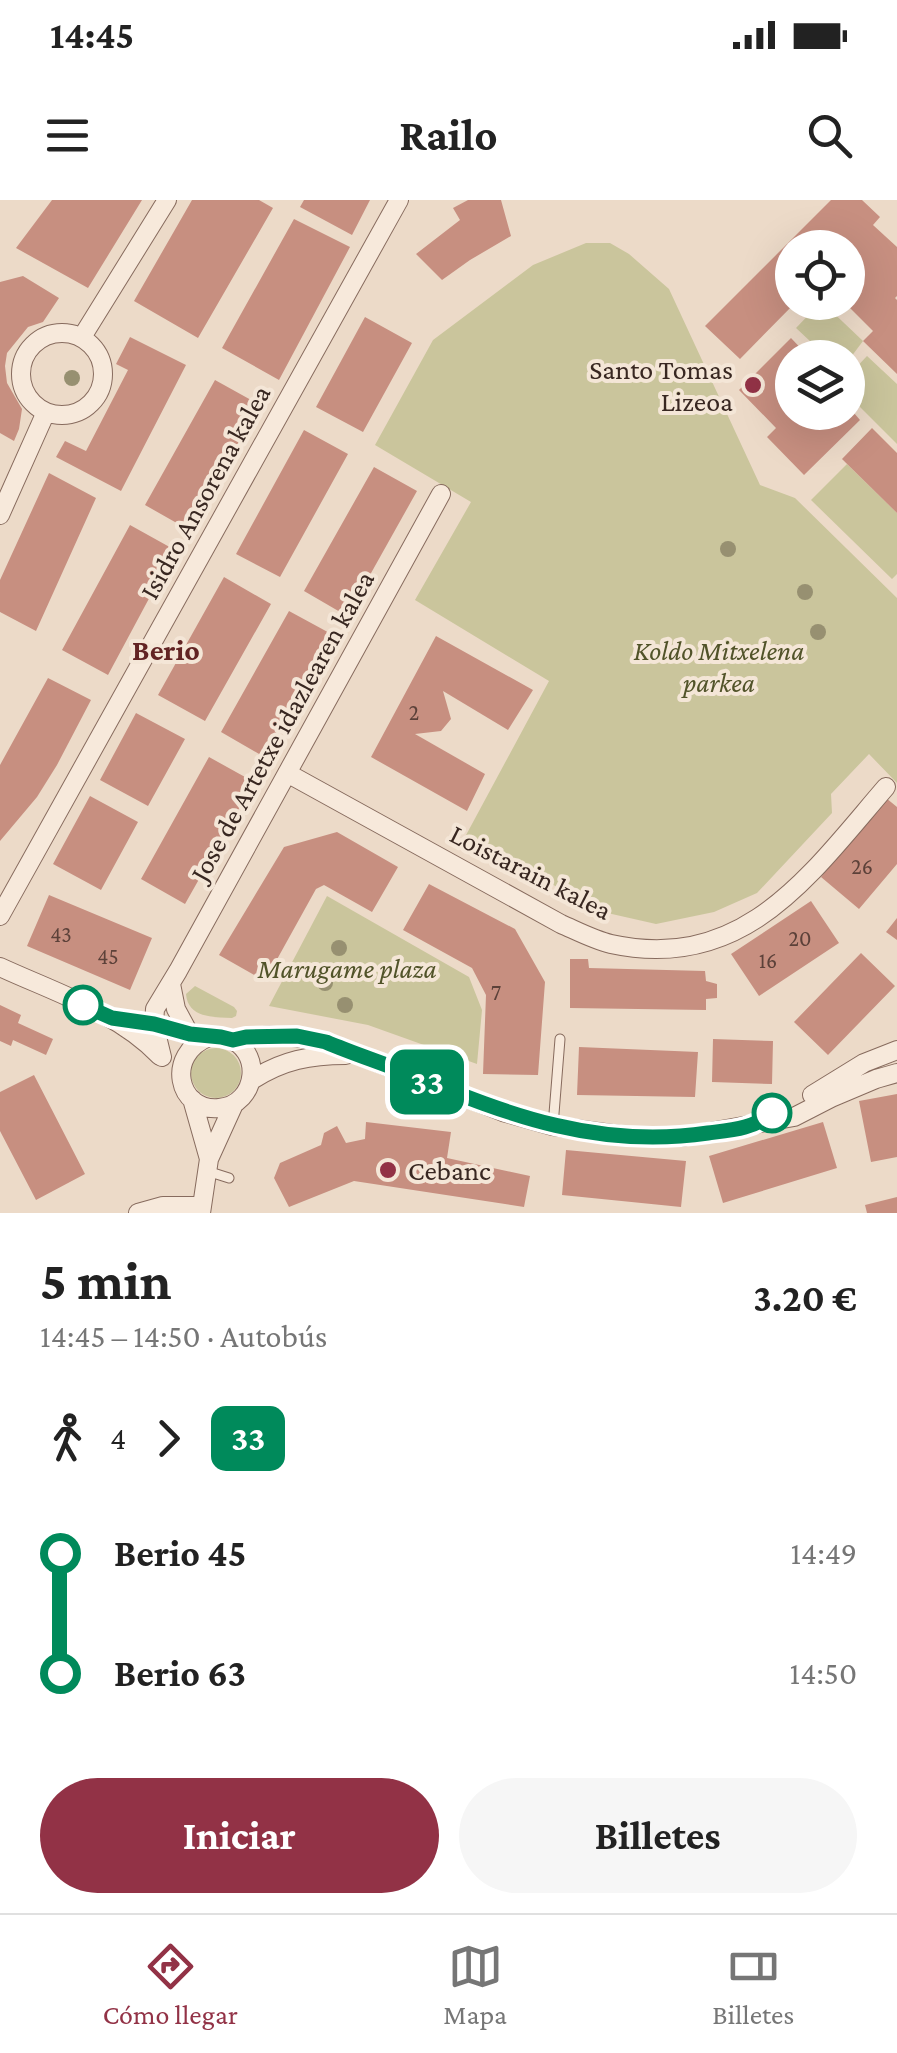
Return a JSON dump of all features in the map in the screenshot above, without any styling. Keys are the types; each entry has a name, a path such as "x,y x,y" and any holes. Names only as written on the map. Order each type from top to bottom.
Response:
{"street":[{"path":"82,337 167,200"},
{"name":"Isidro Ansorena kalea","path":"0,916 399,200"},
{"path":"69,332 97,350 104,369 100,391 81,411 60,416 46,412 25,394 20,379 22,364 36,340 69,332"},
{"path":"0,516 46,412"},
{"name":"Jose de Artetxe idazlearen kalea","path":"154,1024 155,1009 441,494"},
{"name":"Loistarain kalea","path":"288,772 561,924 608,944 654,950 713,941 752,924 803,882 886,787"},
{"path":"0,967 112,1018 145,1040 182,1081 192,1099 208,1165"},
{"path":"171,984 176,1009 200,1036"},
{"path":"112,1018 233,1040 249,1057 252,1080"},
{"path":"154,1024 162,1057"},
{"path":"870,1060 897,1033"},
{"path":"182,1081 184,1058 200,1036"},
{"path":"233,1040 297,1036 326,1042 490,1107 553,1126 627,1136 682,1137 794,1117 897,1073"},
{"path":"759,1123 870,1060 897,1050"},
{"path":"192,1099 201,1105 224,1108 242,1098 252,1080 272,1067 324,1055 356,1055"},
{"path":"138,1213 163,1206 200,1210 208,1165 234,1104"}],"lane":[{"path":"553,1126 560,1039"},
{"path":"208,1165 229,1178"}],"green space":[{"name":"Koldo Mitxelena parkea","path":"586,243 610,243 629,254 669,289 760,485 795,498 897,598 897,783 869,754 831,794 832,813 757,893 714,912 656,924 603,912 465,837 549,681 415,600 471,502 375,445 433,340 533,265"},
{"path":"804,320 841,320 862,340 809,340 796,328"},
{"path":"865,358 897,384 897,444 865,412"},
{"path":"847,464 897,513 897,574 892,579 811,500"},
{"name":"Marugame plaza","path":"327,896 469,977 482,1010 477,1064 368,1025 269,1006"},
{"path":"195,986 234,1007 236,1016 196,1012 186,994"},
{"path":"216,1048 234,1055 241,1073 234,1091 216,1098 198,1091 191,1073 198,1055"}],"building":[{"path":"52,200 142,200 88,288 16,248"},
{"path":"192,200 259,200 273,208 198,338 134,301"},
{"path":"304,200 370,200 352,235 300,207"},
{"path":"468,200 501,200 511,236 442,280 416,254 460,220 453,208"},
{"path":"831,200 862,200 880,217 873,225 897,247 897,374 864,340 873,331 862,320 865,230 801,230"},
{"path":"294,219 350,247 279,380 222,348"},
{"path":"775,256 775,320 778,320 740,359 705,326"},
{"path":"23,276 59,298 43,322 28,327 7,353 7,383 22,409 14,441 0,433 0,282"},
{"path":"365,317 412,343 363,432 316,407"},
{"path":"130,337 186,365 121,491 56,457 65,441 86,451 128,370 116,364"},
{"path":"775,354 775,427 739,390"},
{"path":"215,380 260,405 189,530 145,505"},
{"path":"872,428 897,453 897,513 842,459"},
{"path":"775,429 850,430 804,475 767,437"},
{"path":"304,430 348,454 280,577 236,554"},
{"path":"374,467 417,491 347,616 304,591"},
{"path":"49,473 96,498 36,631 0,612 0,580"},
{"path":"130,525 175,550 108,675 62,650"},
{"path":"224,577 271,604 205,721 158,695"},
{"path":"289,611 335,636 266,758 221,732"},
{"path":"436,636 533,690 508,730 443,691 451,719 441,731 415,734 485,774 467,811 371,757"},
{"path":"48,678 91,700 37,797 0,841 0,765"},
{"path":"136,713 185,739 148,806 100,780"},
{"path":"209,757 254,782 185,904 141,879"},
{"path":"90,796 138,822 101,890 53,864"},
{"path":"886,798 897,807 897,864 859,909 821,877"},
{"path":"337,832 398,867 372,912 324,885 316,889 265,981 219,955 284,847"},
{"path":"429,884 515,929 545,982 538,1075 483,1074 486,995 472,968 403,930"},
{"path":"49,895 152,938 130,990 27,946"},
{"path":"811,901 839,943 759,996 731,954"},
{"path":"897,918 897,940 886,932"},
{"path":"861,953 895,986 828,1055 794,1022"},
{"path":"570,959 588,959 589,968 705,971 706,981 717,984 717,998 706,999 706,1010 570,1008"},
{"path":"0,1005 21,1015 18,1023 53,1039 46,1055 13,1040 11,1046 0,1041"},
{"path":"713,1039 773,1041 772,1084 712,1082"},
{"path":"579,1047 698,1052 695,1097 577,1095"},
{"path":"34,1075 85,1174 36,1200 0,1131 0,1092"},
{"path":"897,1094 897,1157 871,1162 859,1101"},
{"name":"Cebanc","path":"366,1122 451,1132 447,1158 530,1176 524,1207 354,1181 289,1207 274,1178 280,1163 321,1145 324,1133 337,1126 346,1143 365,1139"},
{"path":"823,1122 837,1168 723,1203 709,1156"},
{"path":"566,1150 686,1161 681,1207 562,1195"},
{"path":"897,1197 897,1213 867,1213 865,1205"}],"bus line":[{"name":"33","path":"83,1005 112,1018 209,1037 233,1040 297,1036 326,1042 503,1112 584,1132 682,1137 759,1123 772,1113"}],"place":[{"name":"Santo Tomas Lizeoa","path":"753,385"},
{"name":"Cebanc","path":"388,1170"}],"district":[{"name":"Berio","path":"166,649"}]}
